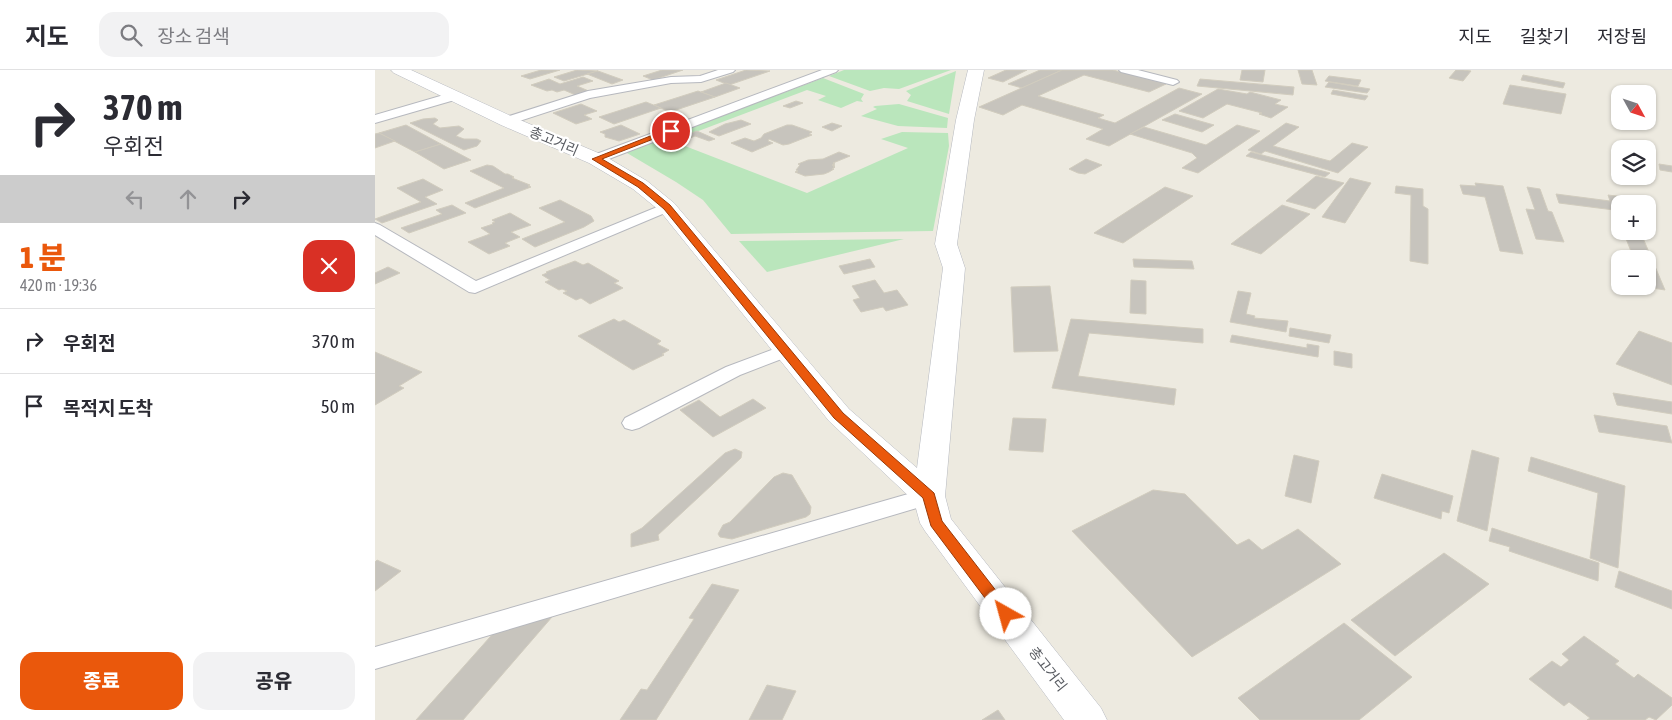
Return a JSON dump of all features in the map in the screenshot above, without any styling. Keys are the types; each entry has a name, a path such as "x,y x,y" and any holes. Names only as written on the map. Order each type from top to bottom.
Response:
{"main road":[{"name":"총고거리","path":"399,70 424,75 454,96 596,159 641,185 667,207 839,415 929,496 935,523 1087,720"},
{"path":"929,496 953,268 946,244 965,120 976,70"}],"street":[{"path":"507,121 589,95 671,80 701,79 729,70"},
{"path":"596,159 832,70"},
{"path":"1125,70 1173,82"},
{"path":"375,119 454,96"},
{"path":"375,228 475,288 667,207"},
{"path":"632,423 733,371 785,351"},
{"path":"375,658 929,496"}],"green space":[{"path":"844,70 951,70 899,89 884,88 870,91 829,76"},
{"path":"956,71 949,114 907,101 911,95 906,91"},
{"path":"823,78 864,94 861,99 863,102 857,101 841,108 818,100 826,96 807,90 672,141 807,193 908,148 881,139 902,132 948,133 949,146 933,231 731,234 703,200 627,153 629,150"},
{"path":"899,104 948,118 947,128 898,126 861,116 877,109 873,107 875,106"},
{"path":"904,239 767,272 739,241"}],"building":[{"path":"541,70 560,70 530,79 521,76"},
{"path":"577,70 598,71 564,81 554,77"},
{"path":"662,70 683,70 653,80 643,76"},
{"path":"746,70 770,71 729,85 716,80"},
{"path":"1006,70 1027,70 1003,82 988,78"},
{"path":"1040,70 1062,70 1022,88 1008,84"},
{"path":"1062,70 1113,70 1166,84 1149,92 1084,75 1038,96 1104,115 1098,118 1115,123 1179,88 1202,94 1109,146 1086,139 1103,129 1022,105 1003,115 979,107"},
{"path":"1242,70 1265,70 1263,82 1240,80"},
{"path":"1298,70 1312,70 1317,85 1302,84"},
{"path":"1456,70 1471,71 1463,81 1449,78"},
{"path":"598,71 623,80 612,84 587,74"},
{"path":"1523,75 1565,83 1563,88 1521,80"},
{"path":"1329,76 1361,80 1358,86 1325,81"},
{"path":"583,77 593,81 577,86 591,92 578,96 564,90 557,92 547,91 531,85 549,79 560,84"},
{"path":"1200,79 1294,87 1293,95 1197,86"},
{"path":"1329,82 1370,89 1367,93 1325,87"},
{"path":"726,83 740,88 715,97 701,92"},
{"path":"1510,85 1566,94 1561,114 1503,104"},
{"path":"1218,89 1247,94 1250,92 1281,100 1275,104 1288,107 1271,118 1259,114 1262,113 1227,104 1203,118 1179,111"},
{"path":"1333,90 1368,96 1365,100 1331,94"},
{"path":"698,91 715,97 670,112 654,105"},
{"path":"796,101 803,103 790,108 783,106"},
{"path":"646,102 661,108 614,124 599,117"},
{"path":"581,104 597,111 584,115 592,119 576,124 553,113"},
{"path":"1175,114 1214,125 1202,132 1162,120"},
{"path":"435,118 438,120 433,124 440,128 459,126 464,129 456,136 481,141 477,146 464,150 410,123"},
{"path":"741,120 751,124 719,136 709,132 725,124"},
{"path":"832,123 842,126 832,131 822,127"},
{"path":"1286,123 1299,127 1273,146 1330,161 1352,143 1368,147 1338,173 1265,151 1261,154 1248,150"},
{"path":"406,125 441,144 415,152 379,133"},
{"path":"621,125 640,134 619,141 605,137 605,134 600,132"},
{"path":"787,125 812,132 809,134 812,135 783,145 769,139 768,141 773,143 752,152 731,143 745,138 754,141 761,138 764,134"},
{"path":"1237,125 1260,131 1198,173 1182,168 1197,158 1192,153 1130,134 1144,127 1206,145"},
{"path":"697,131 715,139 709,141 695,136 678,143 671,141"},
{"path":"379,133 395,141 375,148 375,134"},
{"path":"441,144 471,160 444,169 415,152"},
{"path":"839,152 850,156 833,163 835,164 832,165 835,166 833,167 835,167 829,172 805,176 795,172 798,171 796,170 800,165 798,164 808,160 823,159"},
{"path":"1251,152 1330,173 1325,177 1246,156"},
{"path":"1086,159 1102,165 1085,174 1069,169"},
{"path":"1659,164 1672,166 1672,172 1660,170"},
{"path":"487,165 493,166 531,187 475,208 465,203 504,188 470,171"},
{"path":"1316,176 1344,183 1315,209 1286,201"},
{"path":"1350,178 1371,183 1345,223 1322,217"},
{"path":"423,179 443,190 425,197 437,204 382,223 375,219 421,202 397,188"},
{"path":"1475,183 1503,186 1523,254 1500,251 1485,197 1463,194 1460,185 1476,186"},
{"path":"1396,186 1423,189 1423,206 1428,209 1428,264 1410,261 1411,195 1395,193"},
{"path":"1165,187 1193,196 1123,243 1094,233"},
{"path":"1527,187 1540,189 1548,211 1552,212 1564,242 1536,239 1526,209 1535,210"},
{"path":"1556,194 1610,201 1608,195 1611,195 1611,210 1559,203"},
{"path":"560,200 591,216 594,221 535,247 522,239 565,222 539,208"},
{"path":"452,205 466,213 409,233 401,228 442,214 436,210"},
{"path":"1282,205 1310,214 1261,254 1231,244"},
{"path":"510,213 531,225 511,232 520,237 505,243 510,246 489,254 468,242 490,234 481,228 493,224 495,222 492,220"},
{"path":"1627,240 1644,240 1648,250 1630,250"},
{"path":"870,259 875,267 844,274 839,266"},
{"path":"1133,259 1192,261 1194,269 1134,267"},
{"path":"575,261 583,265 588,263 619,281 614,283 623,288 590,304 581,298 576,300 563,293 567,291 559,290 545,282 550,280 542,275 546,272"},
{"path":"388,267 400,273 375,284 375,273"},
{"path":"1656,269 1665,290 1656,289"},
{"path":"875,280 884,293 897,290 908,305 886,311 883,307 861,312 853,300 860,298 852,286"},
{"path":"1131,280 1146,281 1146,314 1130,313"},
{"path":"1050,286 1058,351 1014,352 1011,287"},
{"path":"1238,291 1251,293 1246,314 1255,316 1254,318 1288,321 1286,332 1230,322"},
{"path":"614,319 619,322 624,320 661,341 657,344 669,350 662,354 664,355 633,370 578,336"},
{"path":"1071,319 1203,329 1203,343 1089,333 1078,376 1176,389 1174,405 1052,388"},
{"path":"1290,328 1331,335 1329,343 1289,336"},
{"path":"1639,331 1672,343 1672,385 1616,364"},
{"path":"1232,335 1307,348 1307,344 1319,346 1318,357 1230,342"},
{"path":"1334,351 1352,354 1352,368 1334,365"},
{"path":"375,352 422,372 399,386 404,388 375,405"},
{"path":"1613,393 1672,402 1672,414 1617,405"},
{"path":"753,399 766,408 713,437 680,410 699,400 720,417"},
{"path":"1594,415 1667,426 1672,443 1599,432"},
{"path":"1013,418 1046,419 1043,452 1009,450"},
{"path":"735,449 742,452 741,458 658,535 659,540 631,547 631,534 642,528 725,453"},
{"path":"1472,450 1499,458 1487,531 1457,521"},
{"path":"1294,455 1319,461 1311,503 1285,496"},
{"path":"1531,457 1625,486 1618,568 1590,558 1598,493 1528,471"},
{"path":"783,473 792,475 811,507 810,514 806,517 732,539 720,537 718,534 723,525 730,522 774,477"},
{"path":"1382,474 1453,496 1449,513 1442,511 1441,519 1374,498"},
{"path":"1153,490 1185,494 1237,545 1249,539 1262,550 1298,529 1341,564 1192,657 1072,531"},
{"path":"1492,528 1599,563 1598,581 1509,551 1510,547 1489,541"},
{"path":"1444,553 1489,584 1395,656 1351,620"},
{"path":"377,560 401,571 375,591 375,562"},
{"path":"1619,571 1672,591 1672,609 1615,587"},
{"path":"712,584 739,590 656,720 620,720 641,689 647,690 694,619 689,618"},
{"path":"552,617 463,720 416,720 498,628"},
{"path":"1344,623 1412,677 1359,720 1260,720 1238,698"},
{"path":"1584,636 1619,661 1615,664 1634,678 1638,674 1672,698 1672,705 1656,720 1649,717 1645,720 1587,720 1590,718 1569,702 1564,706 1529,679 1552,661 1561,667 1569,660 1562,654"},
{"path":"767,685 796,691 782,720 749,720"},
{"path":"998,710 1005,720 982,720"}],"route":[{"path":"671,131 596,159 641,185 667,207 839,415 929,496 935,523 1006,614"}]}
